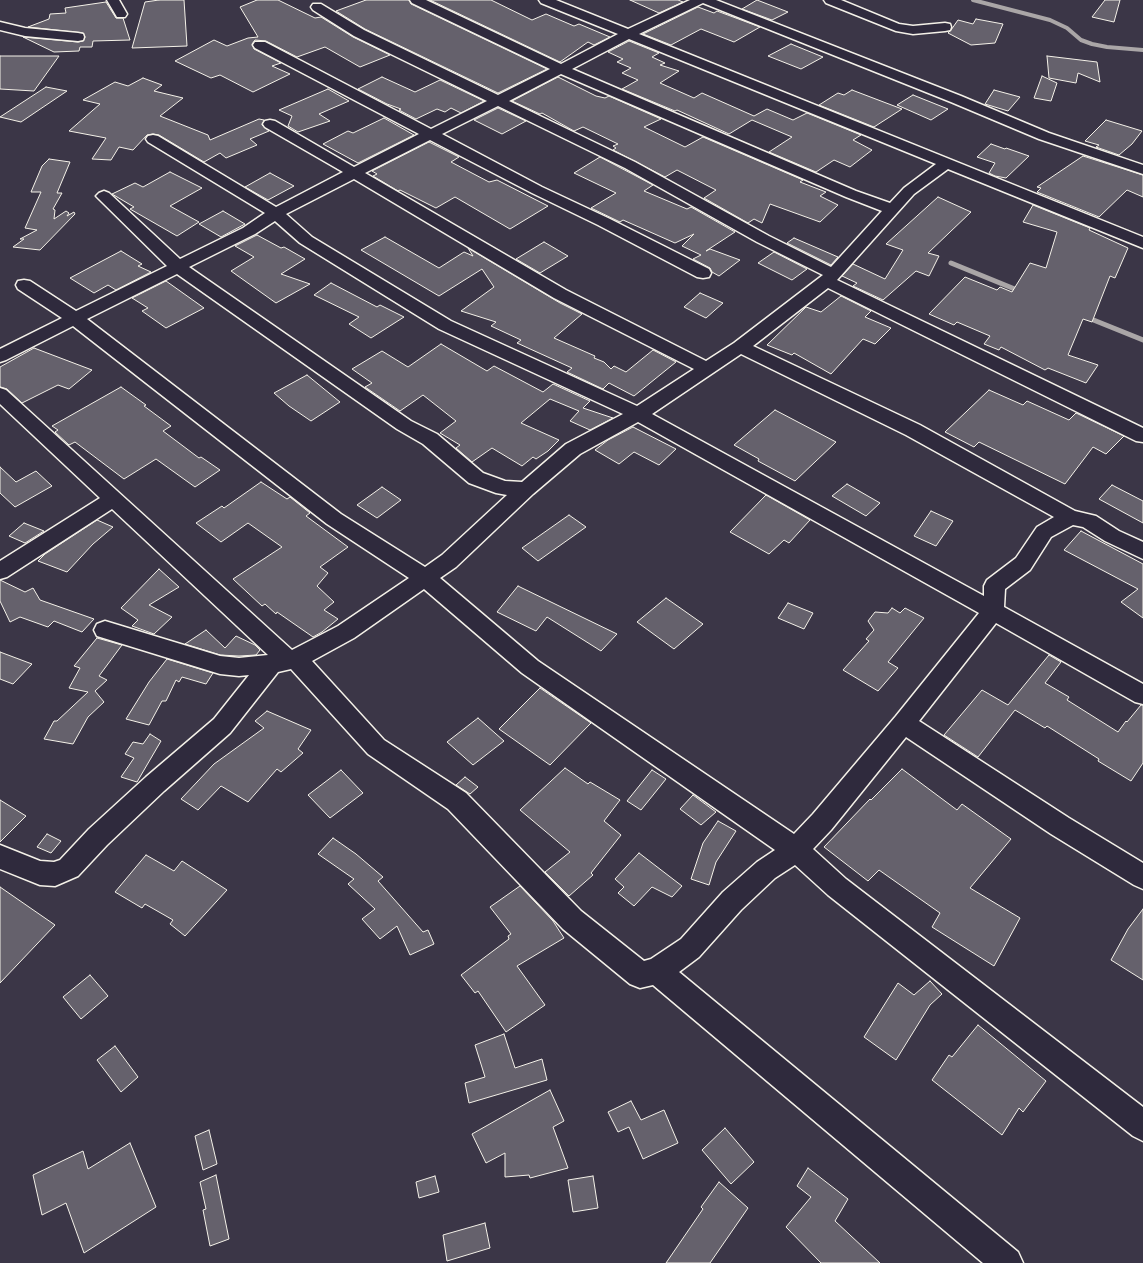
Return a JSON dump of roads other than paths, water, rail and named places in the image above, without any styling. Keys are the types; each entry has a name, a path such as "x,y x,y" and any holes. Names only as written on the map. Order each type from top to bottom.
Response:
{"street":[{"path":"112,0 120,14"},
{"path":"416,0 561,69 844,191 892,209"},
{"path":"545,0 1143,243"},
{"path":"0,356 249,231 276,213 353,172 561,69 628,34 700,0"},
{"path":"705,0 956,99 1044,136 1143,170"},
{"path":"830,0 896,27 912,30 945,27"},
{"path":"317,7 359,33 630,165 830,278 1143,436"},
{"path":"0,26 25,32 78,37"},
{"path":"260,45 429,134 703,273"},
{"path":"270,124 560,294 706,369"},
{"path":"153,139 276,213 306,240 444,325 638,414 1143,694"},
{"path":"105,630 220,665 239,667 285,661 346,632 449,560 526,489 573,449 638,414 740,347 830,278 909,191 947,163"},
{"path":"104,196 178,267 404,425 430,439 476,478 503,488 526,489"},
{"path":"24,285 74,318 334,519 424,578 530,667 796,850 838,887 1143,1126"},
{"path":"740,347 912,430 1070,517 1089,521 1112,536 1143,551"},
{"path":"0,394 376,747 457,801 572,920 614,956 640,975 657,971 690,948 732,901 766,870 796,850 822,822 904,723 993,611 995,586 1023,564 1044,532 1070,517"},
{"path":"0,571 113,499"},
{"path":"0,857 40,873 55,874 69,868 103,832 155,784 222,726 285,661"},
{"path":"904,723 1060,826 1143,877"},
{"path":"657,971 1007,1263"}],"waterway":[{"path":"973,0 1050,20 1067,28 1081,40 1092,44 1107,47 1143,50"},
{"path":"951,263 1022,292"},
{"path":"1086,317 1143,340"}]}
